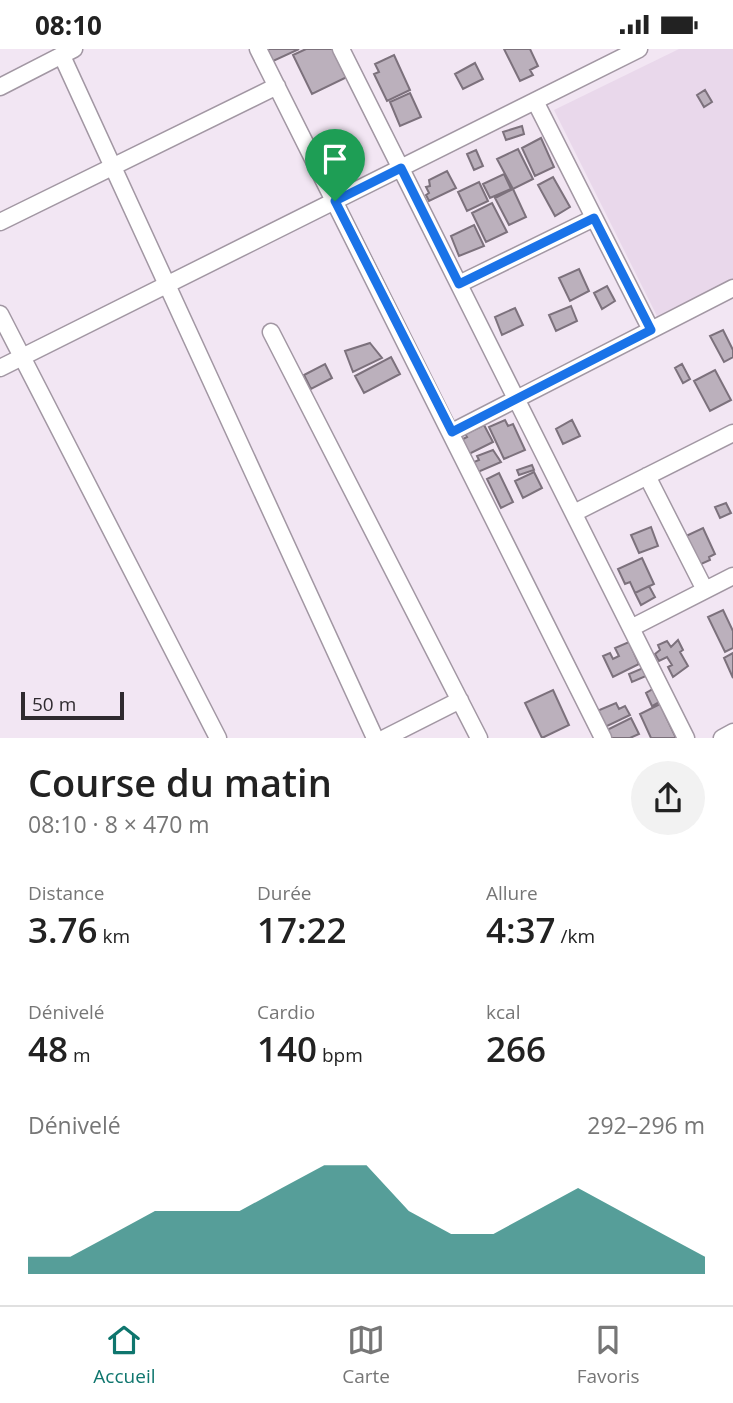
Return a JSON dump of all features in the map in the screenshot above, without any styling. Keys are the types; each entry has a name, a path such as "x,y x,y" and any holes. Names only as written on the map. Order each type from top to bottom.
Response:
{"street":[{"path":"258,49 604,738"},
{"path":"346,51 401,168 687,738"},
{"path":"0,368 535,101 629,51"},
{"path":"0,87 68,52 113,166 375,738"},
{"path":"0,222 277,86"},
{"path":"535,101 651,330"},
{"path":"459,284 594,218"},
{"path":"452,432 733,288"},
{"path":"0,314 218,738"},
{"path":"271,331 479,738"},
{"path":"574,513 733,433"},
{"path":"647,476 705,590"},
{"path":"631,628 733,576"},
{"path":"385,738 460,700"},
{"path":"722,738 733,732"}],"shaded area":[{"path":"679,49 733,49 733,279 657,316 554,110"}],"building":[{"path":"265,49 299,49 271,62"},
{"path":"306,49 336,49 349,76 312,94 293,55"},
{"path":"504,49 530,49 538,66 530,70 533,75 520,81"},
{"path":"394,55 410,90 387,101 374,74 379,72 375,64"},
{"path":"475,63 483,79 463,89 455,74"},
{"path":"705,90 712,102 704,107 697,95"},
{"path":"410,93 421,117 400,126 390,102"},
{"path":"522,126 524,134 506,140 503,132"},
{"path":"541,138 554,167 535,176 522,148"},
{"path":"518,149 533,179 513,189 497,159"},
{"path":"476,150 483,166 474,170 467,154"},
{"path":"447,171 456,188 429,201 426,187 430,186 429,180"},
{"path":"504,174 511,189 490,198 483,184"},
{"path":"553,177 570,207 555,216 538,185"},
{"path":"479,182 488,201 467,211 458,192"},
{"path":"513,189 526,217 509,225 495,198"},
{"path":"492,203 507,232 486,242 472,213"},
{"path":"474,225 484,246 459,256 451,236"},
{"path":"579,269 589,291 570,301 559,278"},
{"path":"607,286 615,301 602,309 594,293"},
{"path":"571,306 577,321 556,331 549,315"},
{"path":"515,308 523,325 502,335 495,317"},
{"path":"723,330 733,350 733,357 724,362 710,336"},
{"path":"370,343 382,358 353,372 345,351"},
{"path":"391,357 400,374 364,393 355,376"},
{"path":"325,364 332,378 311,389 304,375"},
{"path":"682,364 690,379 683,383 675,368"},
{"path":"715,370 731,400 710,411 694,381"},
{"path":"505,420 508,426 513,424 525,450 504,459 489,427"},
{"path":"572,420 580,436 563,444 556,429"},
{"path":"484,425 493,442 469,454 461,440 467,437 465,434"},
{"path":"493,450 501,462 478,472 474,462 479,460 477,456"},
{"path":"532,465 534,470 519,475 517,470"},
{"path":"534,472 542,488 523,498 515,481"},
{"path":"499,473 513,502 501,508 487,479"},
{"path":"726,503 731,513 720,518 715,507"},
{"path":"651,527 658,546 639,553 631,535"},
{"path":"703,528 715,554 709,557 710,560 699,565 686,536"},
{"path":"642,558 654,584 635,593 630,582 625,584 618,569"},
{"path":"649,586 655,597 641,605 635,593"},
{"path":"723,610 733,631 733,648 725,652 708,617"},
{"path":"678,640 683,650 680,652 688,666 673,677 668,667 672,665 667,657 659,661 655,654 660,650 658,645 667,641 671,647"},
{"path":"629,642 639,664 613,677 603,656 610,653 613,659 619,656 615,648"},
{"path":"733,653 733,678 724,658"},
{"path":"643,668 646,676 632,682 629,674"},
{"path":"653,689 659,702 652,706 646,693"},
{"path":"553,690 569,725 542,738 525,703"},
{"path":"616,703 619,709 625,706 630,715 605,727 597,711"},
{"path":"660,704 676,738 651,738 640,714"},
{"path":"631,718 639,734 630,738 609,738 605,731"}],"route":[{"path":"401,168 459,284 594,218 651,330 452,432 335,201 401,168"}]}
